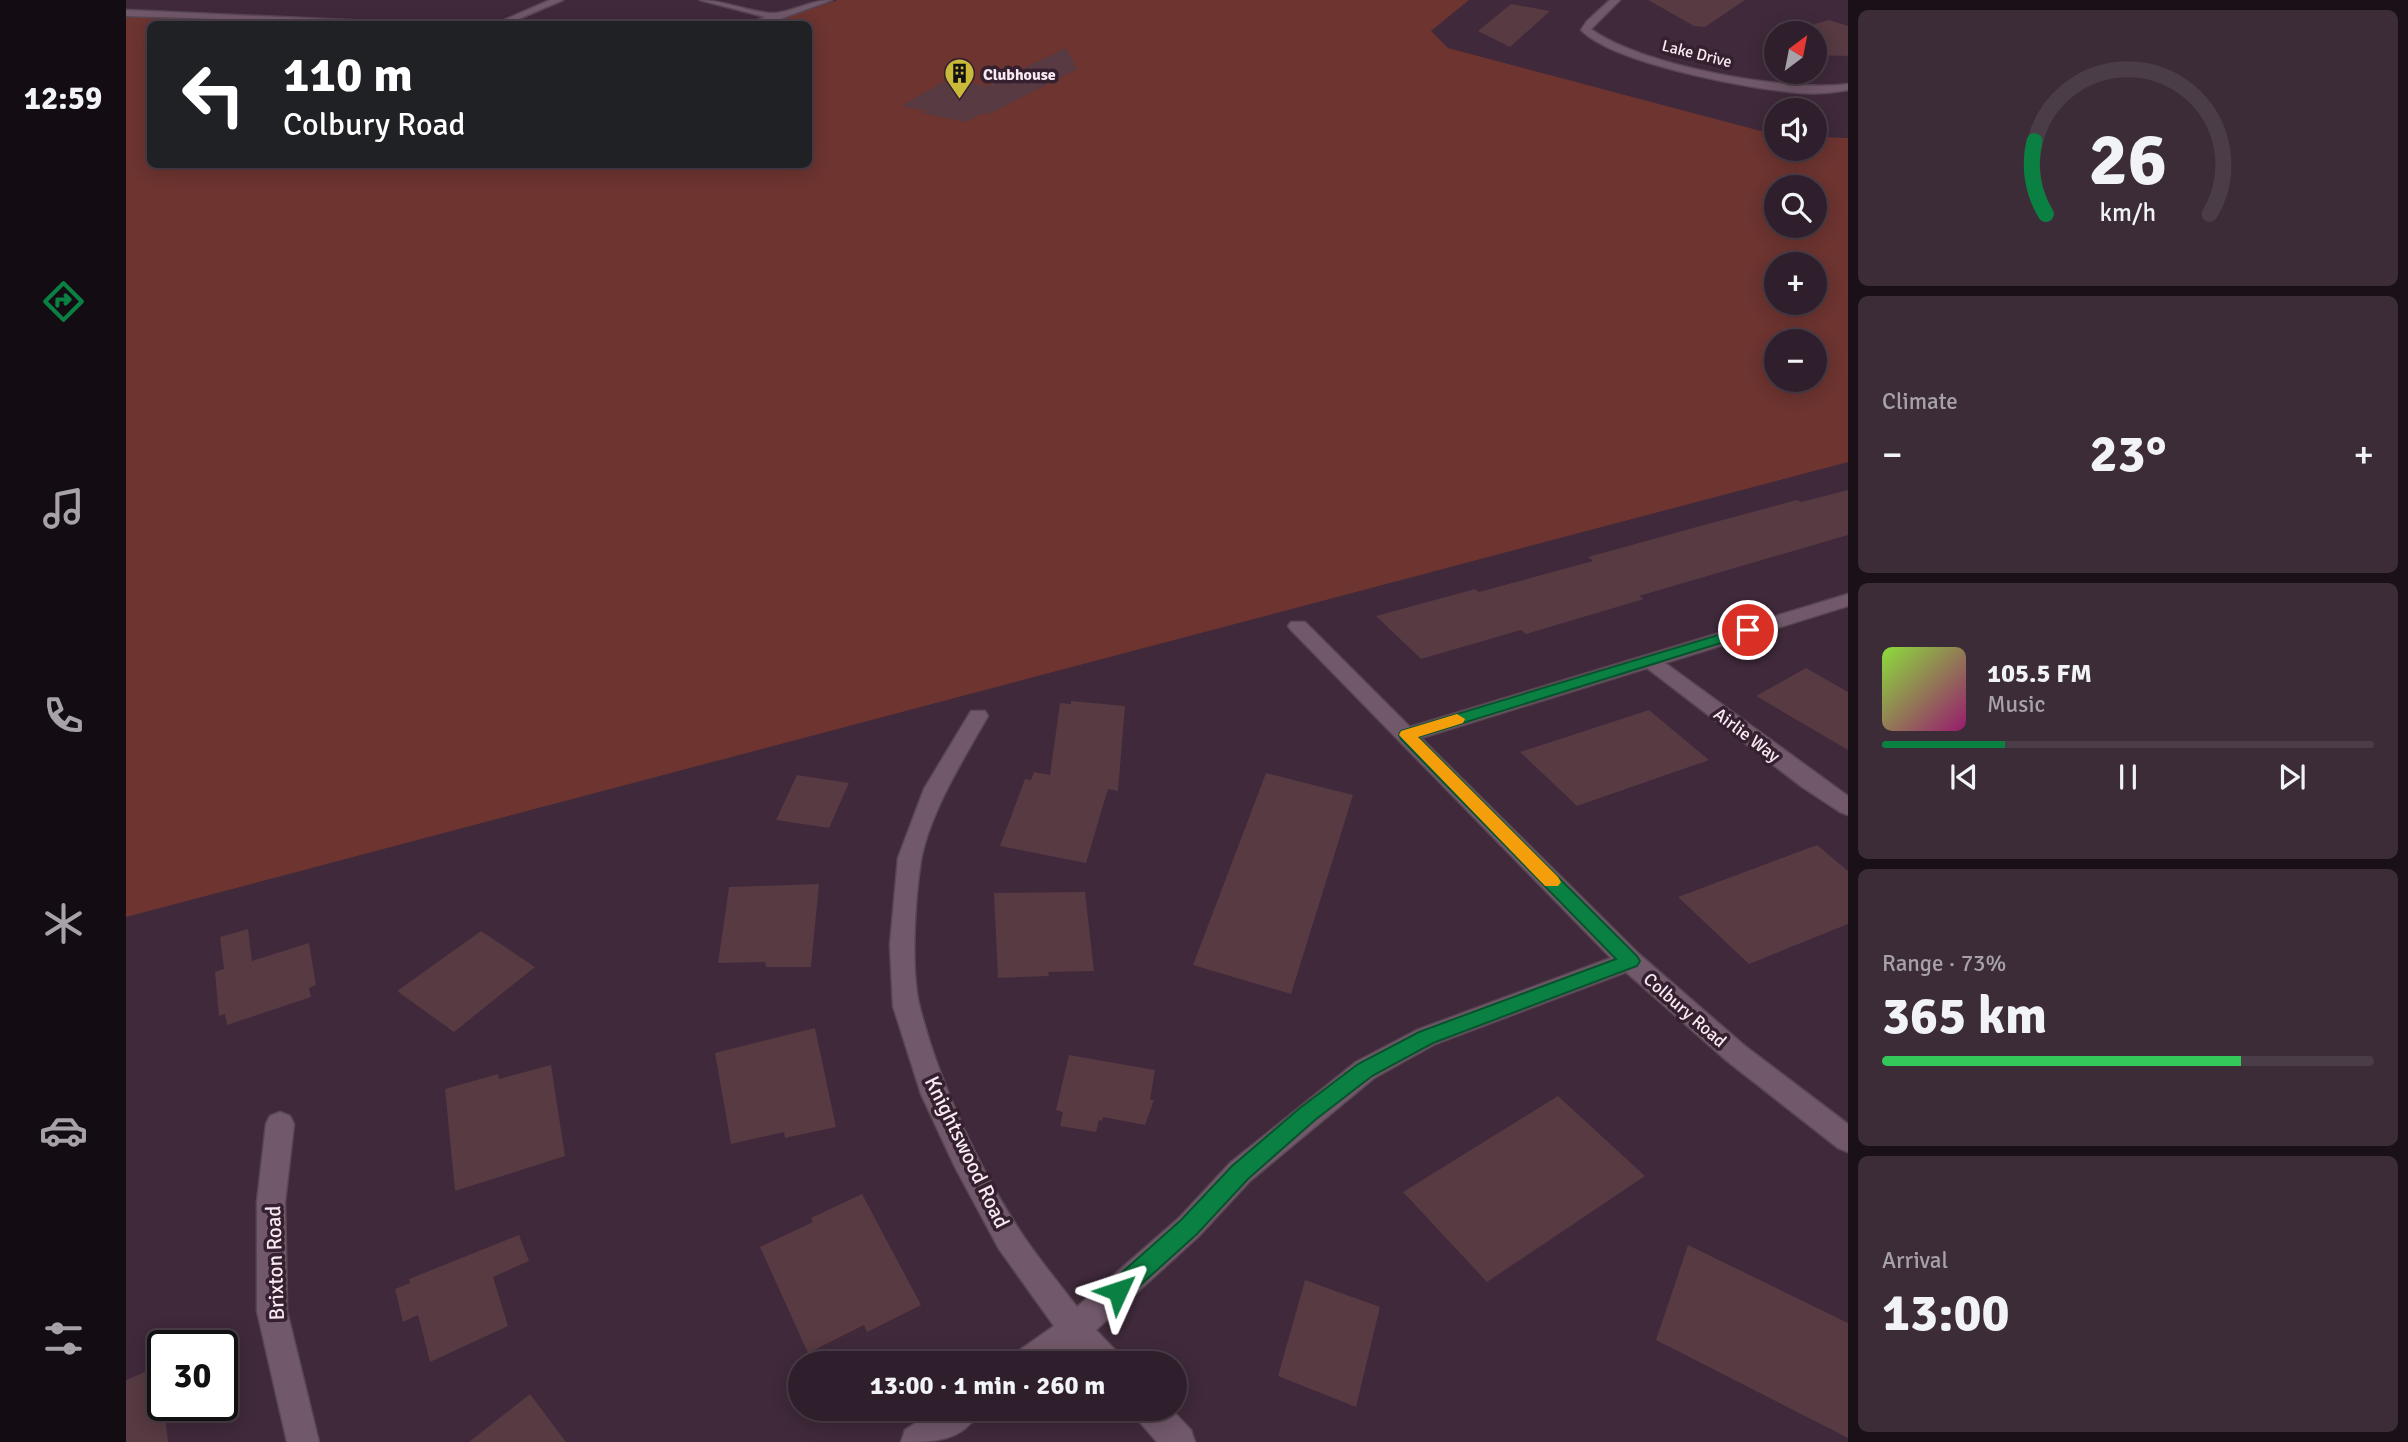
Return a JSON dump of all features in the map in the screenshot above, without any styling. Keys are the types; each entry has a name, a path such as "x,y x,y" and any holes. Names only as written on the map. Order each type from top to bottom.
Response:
{"street":[{"path":"507,21 558,0"},
{"path":"705,0 777,17"},
{"path":"763,21 827,0"},
{"name":"Lake Drive","path":"1615,0 1587,27 1591,36 1608,46 1696,70 1773,86 1812,90 1848,87"},
{"path":"126,13 325,21"},
{"path":"1407,735 1848,600"},
{"name":"Colbury Road","path":"1298,626 1630,961 1737,1055 1848,1140"},
{"name":"Airlie Way","path":"1648,660 1810,782 1848,807"},
{"name":"Knightswood Road","path":"978,716 935,789 911,858 902,945 906,1006 934,1094 1009,1240 1075,1329 1096,1351"},
{"path":"1045,1351 1075,1329 1189,1227 1240,1172 1365,1070 1426,1037 1630,961"},
{"name":"Brixton Road","path":"280,1124 271,1202 272,1311 303,1442"},
{"path":"917,1442 947,1421"},
{"path":"1160,1421 1179,1442"}],"shaded area":[{"path":"838,0 1469,0 1431,31 1448,48 1764,132 1764,161 1827,161 1827,137 1848,138 1848,462 126,917 126,16 257,21 147,21 147,168 812,168 812,21 774,21"}],"building":[{"path":"1648,0 1745,0 1705,27 1694,26"},
{"path":"1511,4 1550,11 1510,47 1478,31"},
{"path":"1826,21 1848,26 1848,56 1827,55"},
{"name":"Clubhouse","path":"1066,48 1077,69 989,114 983,113 966,122 901,106 948,79 987,86"},
{"path":"1848,490 1848,535 1639,596 1644,599 1526,634 1521,630 1421,659 1376,616 1593,561 1588,557 1797,500 1801,502"},
{"path":"1806,668 1848,692 1848,750 1756,696"},
{"path":"1071,701 1125,706 1118,791 1108,789 1086,863 1000,846 1025,779 1031,780 1034,772 1050,775 1060,703 1071,704"},
{"path":"1649,710 1709,760 1577,806 1520,752"},
{"path":"1266,773 1353,795 1291,994 1193,965"},
{"path":"797,775 849,783 829,828 776,820"},
{"path":"1817,845 1848,871 1848,924 1749,964 1678,897"},
{"path":"819,884 811,967 766,967 765,962 718,963 729,887"},
{"path":"1085,892 1094,971 1048,972 1049,976 998,978 994,893"},
{"path":"248,929 252,961 309,943 316,985 309,988 311,997 227,1025 225,1014 219,1016 215,972 224,969 220,937"},
{"path":"481,931 535,967 454,1032 397,991"},
{"path":"815,1028 836,1127 785,1138 784,1132 731,1144 715,1053"},
{"path":"1069,1055 1155,1070 1150,1100 1154,1100 1145,1125 1103,1117 1102,1121 1099,1120 1096,1132 1060,1126 1063,1112 1056,1110"},
{"path":"551,1065 565,1156 455,1191 445,1089 498,1074 499,1079"},
{"path":"1558,1096 1645,1176 1487,1282 1403,1192"},
{"path":"862,1194 921,1305 867,1332 864,1325 807,1351 760,1247 813,1222 811,1218"},
{"path":"519,1235 529,1261 493,1277 508,1326 430,1362 418,1315 403,1322 395,1289 410,1283 409,1279"},
{"path":"1688,1245 1848,1323 1848,1438 1656,1340"},
{"path":"1305,1280 1380,1307 1356,1407 1278,1376"},
{"path":"147,1371 147,1421 166,1421 168,1442 126,1442 126,1380"},
{"path":"530,1394 566,1442 469,1442"}],"slow traffic":[{"path":"1457,719 1407,735 1552,882"}],"place":[{"name":"Clubhouse","path":"960,101"}],"route":[{"path":"1118,1291 1189,1227 1240,1172 1365,1070 1426,1037 1630,961 1407,735 1748,630"}]}
